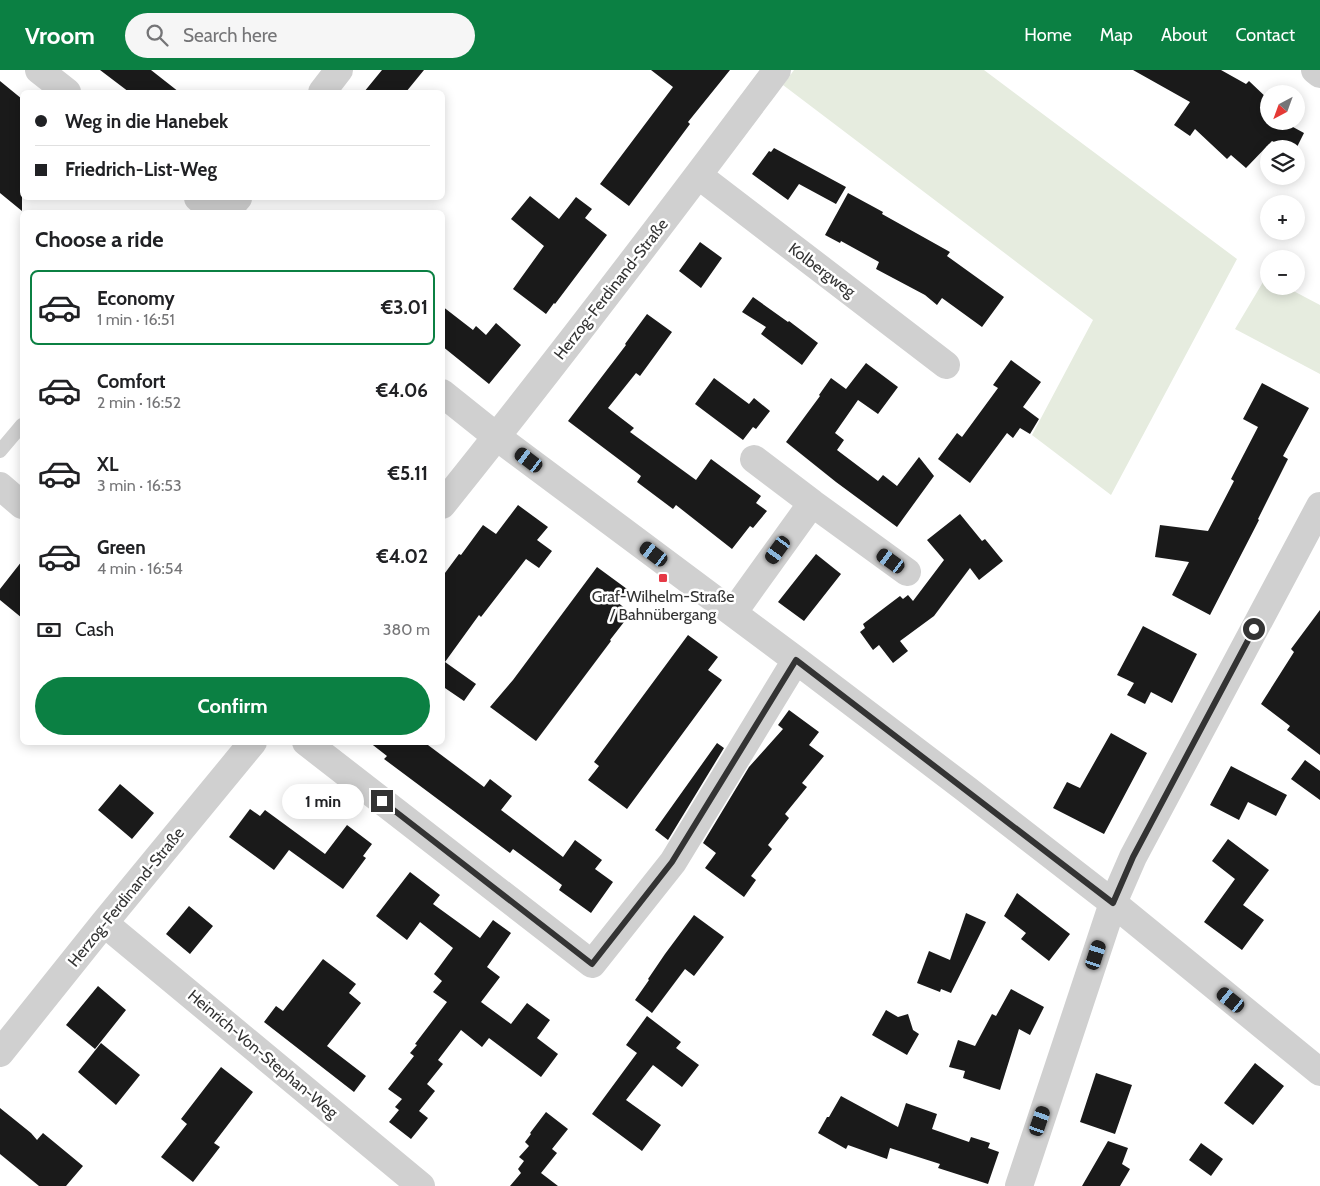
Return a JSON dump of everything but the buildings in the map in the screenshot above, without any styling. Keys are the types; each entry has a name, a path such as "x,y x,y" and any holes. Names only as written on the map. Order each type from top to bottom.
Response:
{"street":[{"path":"39,70 64,90"},
{"path":"324,90 339,70"},
{"name":"Herzog-Ferdinand-Straße","path":"445,502 497,437 777,70"},
{"path":"1315,70 1320,74"},
{"name":"Kolbergweg","path":"698,175 946,365"},
{"path":"212,209 233,200"},
{"path":"445,395 497,437 796,660 1113,903 1320,1072"},
{"path":"754,459 907,572"},
{"path":"0,486 20,503"},
{"path":"733,613 812,503"},
{"path":"1019,1186 1113,903 1133,857 1320,506"},
{"path":"310,745 592,964 672,862 796,660"},
{"name":"Herzog-Ferdinand-Straße","path":"0,1053 251,745"},
{"name":"Heinrich-Von-Stephan-Weg","path":"104,923 422,1186"}],"lane":[{"path":"0,451 20,427"}],"shaded area":[{"path":"794,70 984,70 1237,259 1111,495 1032,435 1093,320 783,85"},
{"path":"1260,287 1260,295 1301,295 1320,305 1320,374 1235,329"}],"place":[{"name":"Graf-Wilhelm-Straße / Bahnübergang","path":"663,578"}],"route":[{"path":"382,801 592,964 672,862 796,660 1113,903 1133,857 1254,629"}]}
